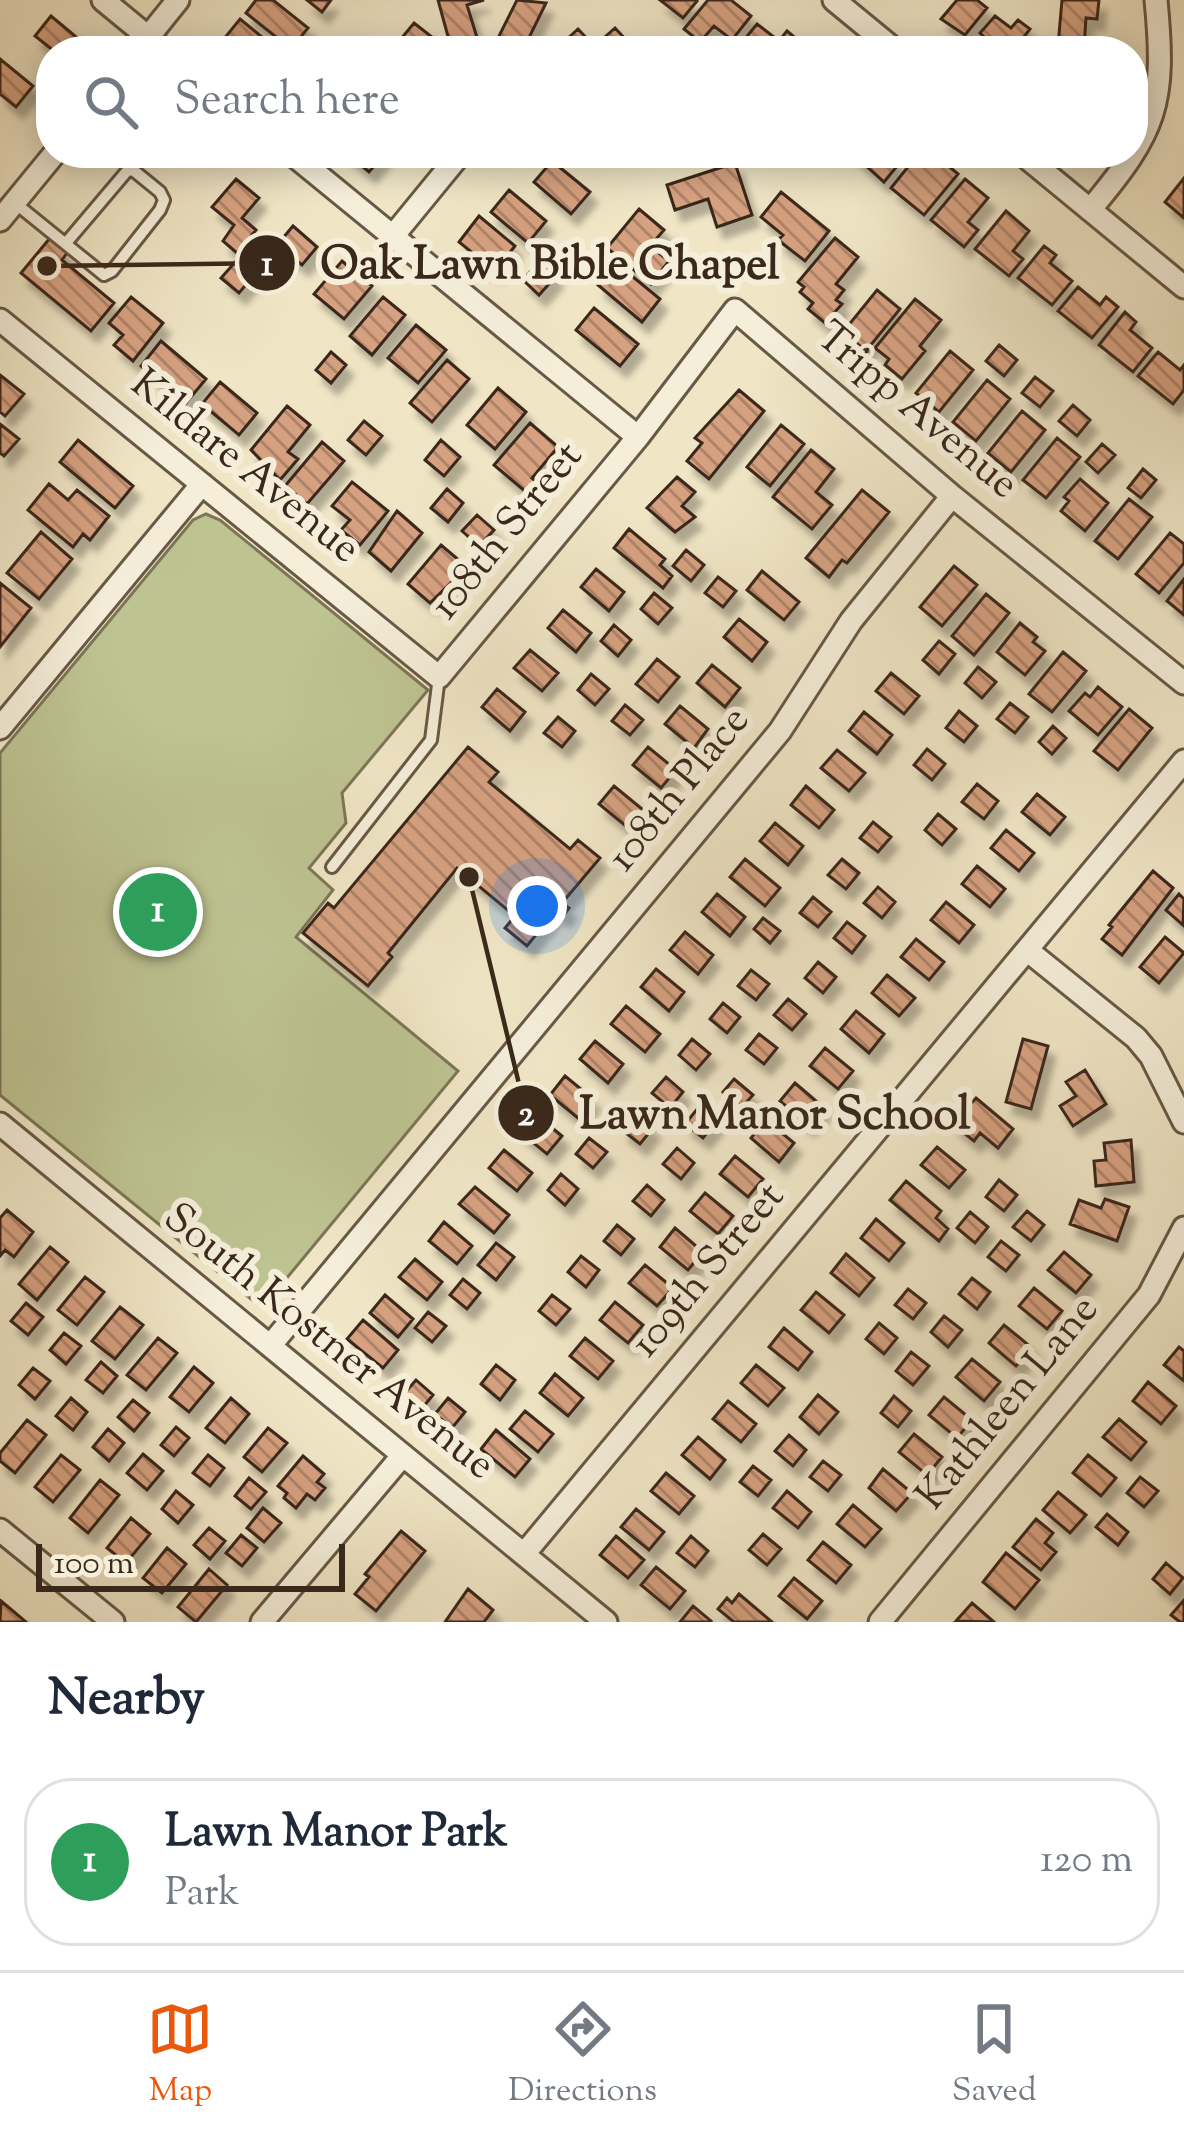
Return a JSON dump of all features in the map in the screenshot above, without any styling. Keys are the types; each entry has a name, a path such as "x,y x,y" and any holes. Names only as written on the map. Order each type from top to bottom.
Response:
{"street":[{"path":"103,0 140,36"},
{"path":"156,36 178,0"},
{"path":"835,0 878,36"},
{"path":"1148,130 1159,97 1162,64 1156,0"},
{"path":"7,212 43,168"},
{"path":"309,168 638,437"},
{"path":"393,236 449,168"},
{"path":"1039,168 1184,287"},
{"path":"1090,210 1123,168"},
{"name":"Tripp Avenue","path":"638,437 735,310 952,496 1184,683"},
{"name":"Kildare Avenue","path":"0,320 439,677"},
{"name":"108th Street","path":"439,677 638,437"},
{"path":"0,728 202,484"},
{"name":"108th Place","path":"270,1346 780,731 851,621 952,496"},
{"name":"109th Street","path":"524,1554 1184,760"},
{"path":"1027,950 1136,1038 1184,1122"},
{"name":"South Kostner Avenue","path":"0,1124 606,1622"},
{"name":"Kathleen Lane","path":"880,1622 1149,1295 1184,1228"},
{"path":"262,1622 403,1455"},
{"path":"0,1529 113,1622"}],"lane":[{"path":"7,212 66,243 104,275 112,271 164,200 133,170 128,171 66,243"},
{"path":"332,868 431,740 439,677"}],"green space":[{"path":"206,514 220,520 428,690 342,793 346,823 309,868 333,890 296,937 458,1071 262,1308 0,1095 0,753 193,520"}],"building":[{"path":"256,0 273,0 308,28 302,36 275,36 246,13"},
{"path":"307,0 331,0 322,12"},
{"path":"438,0 484,0 467,5 477,36 448,36"},
{"path":"517,0 546,3 530,36 499,36"},
{"path":"660,0 696,0 697,1 683,18"},
{"path":"708,0 731,0 751,16 735,36 714,26 705,36 693,36 684,29"},
{"path":"957,0 977,0 987,8 965,35 941,19"},
{"path":"1062,0 1099,0 1097,19 1086,18 1085,36 1059,36"},
{"path":"51,16 75,36 36,37"},
{"path":"995,16 1011,28 1018,20 1030,29 1025,36 980,33"},
{"path":"240,19 261,36 226,36"},
{"path":"414,23 431,36 403,36"},
{"path":"757,24 773,36 747,36"},
{"path":"0,59 33,86 16,107 0,94"},
{"path":"546,168 561,168 590,192 571,214 534,182"},
{"path":"720,168 737,168 752,215 717,227 708,199 675,210 667,185"},
{"path":"869,168 896,168 884,182"},
{"path":"907,168 951,168 958,174 924,215 891,188"},
{"path":"1184,178 1184,218 1165,202"},
{"path":"236,179 259,198 242,218 256,230 237,253 223,241 234,225 212,207"},
{"path":"965,179 988,198 968,222 978,230 964,247 931,220"},
{"path":"509,190 546,221 528,243 491,212"},
{"path":"781,192 829,231 805,261 778,240 783,235 761,217"},
{"path":"639,209 664,230 650,246 669,261 651,284 607,248"},
{"path":"1006,211 1029,231 1013,251 1023,259 1009,276 975,249"},
{"path":"479,216 515,246 495,271 459,242"},
{"path":"293,226 317,247 302,265 289,254 284,261 272,251"},
{"path":"50,238 67,253 62,260 114,303 91,331 21,273"},
{"path":"835,238 858,257 836,284 844,290 836,300 842,304 825,323 808,309 813,303 800,292 804,287 798,282"},
{"path":"1044,246 1056,255 1050,263 1072,281 1052,305 1018,278"},
{"path":"237,260 255,274 239,293 221,278"},
{"path":"342,261 372,286 344,319 314,294"},
{"path":"540,261 556,276 539,295 523,280"},
{"path":"616,263 660,299 642,322 598,285"},
{"path":"1078,287 1100,305 1106,297 1118,307 1092,338 1058,311"},
{"path":"877,290 900,309 866,351 843,332"},
{"path":"131,297 163,323 133,361 114,345 123,335 109,323"},
{"path":"383,297 405,315 372,355 350,336"},
{"path":"915,299 941,320 920,346 925,351 902,379 885,365 889,359 875,348"},
{"path":"594,308 638,344 620,366 576,330"},
{"path":"1125,312 1136,322 1130,330 1152,348 1133,372 1099,345"},
{"path":"416,325 446,350 418,383 388,358"},
{"path":"161,341 206,379 186,403 141,366"},
{"path":"999,345 1017,360 1004,376 986,361"},
{"path":"950,351 973,370 939,412 916,393"},
{"path":"331,352 346,365 331,383 316,370"},
{"path":"1158,352 1180,370 1184,365 1184,390 1173,404 1138,376"},
{"path":"447,360 469,379 432,422 410,403"},
{"path":"0,375 24,394 5,416 0,412"},
{"path":"1035,377 1053,391 1040,407 1022,393"},
{"path":"987,380 1010,399 976,441 953,422"},
{"path":"220,382 257,413 239,435 202,404"},
{"path":"498,388 526,412 495,449 467,425"},
{"path":"739,390 764,411 709,479 687,461 702,443 695,438"},
{"path":"1073,405 1090,420 1077,436 1059,421"},
{"path":"287,406 310,425 288,452 298,459 280,480 251,450"},
{"path":"1022,411 1045,430 1011,472 988,453"},
{"path":"364,421 382,436 366,455 348,440"},
{"path":"530,423 558,447 532,478 543,487 533,498 494,465"},
{"path":"0,424 19,439 4,456 0,453"},
{"path":"781,425 804,444 770,486 747,467"},
{"path":"1057,438 1080,457 1046,498 1023,480"},
{"path":"78,440 133,486 115,508 60,462"},
{"path":"441,440 460,457 444,476 425,460"},
{"path":"322,442 344,461 307,504 285,486"},
{"path":"1102,444 1115,455 1098,473 1086,462"},
{"path":"811,450 834,469 816,492 832,505 812,529 773,497"},
{"path":"1143,469 1156,480 1141,498 1128,488"},
{"path":"677,477 695,492 682,506 695,517 675,532 647,508"},
{"path":"1080,479 1108,503 1085,531 1061,511 1069,501 1064,497"},
{"path":"352,482 388,511 360,545 341,530 350,520 332,506"},
{"path":"49,484 68,500 77,490 109,516 90,540 83,534 73,547 28,510"},
{"path":"447,489 463,503 448,522 431,508"},
{"path":"862,490 889,512 847,563 842,560 829,577 806,558"},
{"path":"1129,499 1152,517 1118,559 1095,541"},
{"path":"397,511 422,533 391,571 369,552"},
{"path":"477,515 494,530 479,546 462,531"},
{"path":"629,529 665,559 660,565 672,576 663,588 614,548"},
{"path":"41,532 72,559 39,599 7,573"},
{"path":"1170,533 1184,544 1184,563 1159,593 1136,574"},
{"path":"441,545 467,567 430,603 408,584"},
{"path":"686,550 704,565 691,581 673,566"},
{"path":"954,566 977,585 942,626 920,607"},
{"path":"596,569 624,592 609,611 581,587"},
{"path":"762,571 799,602 784,620 747,590"},
{"path":"718,577 736,591 723,607 705,593"},
{"path":"1184,579 1184,615 1167,601"},
{"path":"0,583 31,608 0,647"},
{"path":"654,593 672,608 658,624 641,609"},
{"path":"986,594 1009,613 974,655 952,636"},
{"path":"563,610 591,633 576,652 548,628"},
{"path":"739,619 767,642 752,661 724,637"},
{"path":"1020,623 1045,651 1025,675 997,652"},
{"path":"614,625 631,640 618,656 601,641"},
{"path":"939,641 955,654 939,674 923,660"},
{"path":"530,650 558,673 542,691 514,668"},
{"path":"1063,652 1086,671 1052,712 1029,694"},
{"path":"657,659 679,677 658,702 636,684"},
{"path":"712,665 740,688 725,707 697,683"},
{"path":"978,667 996,682 982,698 965,683"},
{"path":"891,673 919,696 904,714 876,691"},
{"path":"591,674 609,689 595,705 578,690"},
{"path":"1098,687 1122,707 1098,735 1069,711 1085,693 1090,697"},
{"path":"497,689 525,712 510,731 482,707"},
{"path":"1010,703 1028,717 1015,733 997,719"},
{"path":"625,705 643,720 630,735 612,721"},
{"path":"680,706 708,729 694,748 665,724"},
{"path":"1129,709 1152,728 1118,770 1094,751"},
{"path":"959,711 977,726 964,742 946,728"},
{"path":"864,712 892,735 877,754 849,731"},
{"path":"558,717 575,731 562,747 544,733"},
{"path":"1053,726 1066,738 1052,754 1039,742"},
{"path":"468,747 498,772 489,782 570,849 578,840 600,858 562,903 569,908 563,916 556,910 527,946 505,928 515,916 457,868 388,953 392,957 368,986 303,933 328,903 334,908"},
{"path":"648,747 676,770 661,788 633,765"},
{"path":"927,749 945,764 932,780 914,765"},
{"path":"837,750 865,773 849,791 821,768"},
{"path":"977,784 998,801 984,819 962,802"},
{"path":"614,786 642,809 627,827 599,804"},
{"path":"806,786 834,810 819,828 791,805"},
{"path":"1037,794 1065,817 1050,835 1022,812"},
{"path":"938,814 956,829 942,845 925,830"},
{"path":"873,822 891,837 878,852 860,838"},
{"path":"775,823 803,846 788,865 760,841"},
{"path":"1006,830 1034,853 1019,871 991,848"},
{"path":"745,859 780,888 765,906 730,877"},
{"path":"842,859 859,873 846,889 828,875"},
{"path":"977,866 1005,889 990,907 962,884"},
{"path":"1153,871 1173,888 1122,955 1102,939"},
{"path":"878,887 895,902 882,918 864,903"},
{"path":"717,894 745,917 730,936 702,912"},
{"path":"1179,894 1184,899 1183,925 1166,910"},
{"path":"813,897 831,912 818,927 800,913"},
{"path":"946,902 974,925 959,943 931,920"},
{"path":"763,918 780,931 770,943 754,929"},
{"path":"847,922 865,936 852,953 834,938"},
{"path":"685,932 713,955 698,974 670,950"},
{"path":"1165,937 1184,953 1159,983 1140,967"},
{"path":"916,939 944,962 929,980 901,957"},
{"path":"818,962 836,977 823,993 805,978"},
{"path":"656,969 684,992 669,1011 641,987"},
{"path":"751,970 769,984 756,1000 738,986"},
{"path":"887,975 915,998 899,1016 872,993"},
{"path":"788,999 806,1014 792,1030 774,1015"},
{"path":"723,1003 740,1017 727,1033 710,1019"},
{"path":"626,1006 660,1034 645,1052 611,1024"},
{"path":"856,1011 884,1034 869,1053 841,1029"},
{"path":"759,1034 777,1048 764,1064 746,1050"},
{"path":"692,1039 710,1054 696,1070 679,1055"},
{"path":"1023,1039 1048,1046 1031,1109 1006,1102"},
{"path":"595,1041 623,1064 608,1083 580,1059"},
{"path":"825,1048 853,1071 838,1089 810,1066"},
{"path":"1085,1070 1106,1104 1073,1126 1060,1106 1076,1096 1066,1082"},
{"path":"565,1076 593,1099 578,1118 550,1095"},
{"path":"666,1077 683,1092 670,1108 652,1093"},
{"path":"734,1079 753,1095 742,1107 723,1092"},
{"path":"795,1083 823,1107 808,1125 780,1101"},
{"path":"976,1098 1013,1129 998,1148 980,1133 974,1141 953,1124"},
{"path":"698,1108 716,1122 703,1138 685,1124"},
{"path":"534,1113 562,1136 547,1154 519,1131"},
{"path":"636,1114 653,1128 640,1144 622,1130"},
{"path":"766,1120 794,1143 779,1162 751,1138"},
{"path":"589,1138 607,1152 593,1168 576,1154"},
{"path":"1131,1140 1134,1182 1096,1186 1094,1161 1106,1160 1104,1143"},
{"path":"937,1147 965,1170 949,1188 921,1165"},
{"path":"677,1148 694,1163 681,1179 663,1164"},
{"path":"504,1150 532,1173 517,1191 489,1168"},
{"path":"735,1156 763,1179 748,1197 720,1174"},
{"path":"561,1174 578,1189 565,1205 548,1190"},
{"path":"999,1180 1017,1195 1004,1211 986,1197"},
{"path":"906,1181 941,1211 936,1218 948,1229 939,1241 890,1200"},
{"path":"647,1185 664,1200 651,1216 633,1201"},
{"path":"475,1187 509,1215 494,1233 459,1204"},
{"path":"705,1193 733,1216 718,1234 690,1211"},
{"path":"1105,1199 1129,1207 1117,1241 1070,1224 1079,1200 1101,1208"},
{"path":"7,1210 33,1232 14,1257 5,1250 0,1256 0,1218"},
{"path":"1027,1211 1044,1225 1031,1241 1013,1227"},
{"path":"970,1212 988,1227 975,1243 957,1228"},
{"path":"876,1219 904,1243 889,1261 861,1238"},
{"path":"444,1222 472,1246 457,1264 429,1241"},
{"path":"617,1225 634,1239 621,1255 604,1241"},
{"path":"675,1228 703,1252 688,1270 660,1247"},
{"path":"1001,1241 1019,1255 1006,1271 988,1257"},
{"path":"496,1243 514,1257 496,1280 478,1265"},
{"path":"50,1247 68,1262 37,1300 19,1284"},
{"path":"1064,1252 1091,1275 1076,1293 1048,1270"},
{"path":"846,1254 874,1278 859,1296 831,1273"},
{"path":"581,1256 599,1270 586,1287 568,1272"},
{"path":"415,1259 442,1282 427,1300 399,1277"},
{"path":"645,1265 673,1288 657,1306 629,1283"},
{"path":"85,1277 104,1292 77,1325 58,1310"},
{"path":"972,1278 990,1292 977,1309 959,1294"},
{"path":"463,1279 480,1293 467,1309 450,1295"},
{"path":"1034,1288 1062,1311 1047,1329 1019,1306"},
{"path":"908,1289 926,1303 913,1319 895,1305"},
{"path":"816,1292 844,1315 829,1333 801,1310"},
{"path":"385,1295 413,1319 398,1337 370,1313"},
{"path":"552,1295 570,1309 556,1325 539,1311"},
{"path":"615,1302 643,1325 628,1343 600,1320"},
{"path":"26,1303 43,1317 28,1335 11,1321"},
{"path":"120,1307 143,1325 115,1359 92,1341"},
{"path":"428,1312 446,1326 432,1342 415,1328"},
{"path":"944,1316 962,1330 948,1347 931,1332"},
{"path":"363,1320 398,1350 383,1368 347,1339"},
{"path":"879,1323 897,1338 884,1354 866,1339"},
{"path":"1004,1325 1032,1348 1016,1366 989,1343"},
{"path":"784,1328 812,1352 798,1370 769,1347"},
{"path":"64,1333 81,1346 66,1364 50,1350"},
{"path":"158,1338 177,1353 146,1390 127,1375"},
{"path":"585,1338 613,1361 598,1379 570,1356"},
{"path":"1179,1347 1184,1351 1184,1381 1164,1365"},
{"path":"911,1352 929,1366 913,1385 896,1371"},
{"path":"972,1359 1000,1382 984,1401 956,1377"},
{"path":"101,1362 117,1376 103,1393 86,1380"},
{"path":"496,1365 515,1380 500,1400 481,1384"},
{"path":"756,1365 784,1388 768,1406 741,1383"},
{"path":"194,1367 213,1383 189,1412 170,1397"},
{"path":"33,1368 50,1381 35,1399 19,1385"},
{"path":"555,1374 583,1398 568,1416 540,1393"},
{"path":"416,1380 433,1395 420,1411 402,1396"},
{"path":"1148,1382 1176,1406 1161,1424 1133,1401"},
{"path":"818,1395 838,1412 819,1434 800,1417"},
{"path":"894,1396 911,1411 898,1427 881,1413"},
{"path":"944,1397 972,1420 957,1438 929,1415"},
{"path":"71,1398 87,1412 73,1430 56,1416"},
{"path":"231,1398 249,1414 225,1443 206,1428"},
{"path":"448,1398 465,1412 452,1428 435,1414"},
{"path":"133,1400 149,1413 134,1431 118,1417"},
{"path":"728,1401 756,1424 741,1442 713,1419"},
{"path":"525,1411 553,1434 538,1452 510,1429"},
{"path":"1119,1419 1146,1442 1131,1460 1103,1437"},
{"path":"27,1420 46,1435 15,1473 0,1461 0,1453"},
{"path":"176,1427 189,1438 174,1456 161,1445"},
{"path":"268,1428 287,1443 262,1472 244,1457"},
{"path":"108,1429 124,1443 109,1461 93,1447"},
{"path":"496,1430 530,1459 515,1477 481,1449"},
{"path":"914,1434 942,1457 927,1475 899,1452"},
{"path":"789,1435 806,1450 793,1466 775,1451"},
{"path":"698,1437 725,1460 710,1479 682,1455"},
{"path":"143,1454 163,1471 147,1490 127,1473"},
{"path":"61,1455 80,1470 53,1502 35,1487"},
{"path":"208,1455 224,1468 210,1486 193,1473"},
{"path":"1088,1455 1116,1478 1101,1496 1073,1473"},
{"path":"303,1456 324,1474 317,1482 325,1488 315,1500 307,1494 296,1508 278,1486"},
{"path":"823,1461 841,1475 828,1491 810,1477"},
{"path":"753,1466 771,1480 758,1496 740,1482"},
{"path":"883,1469 912,1493 896,1511 869,1488"},
{"path":"666,1473 694,1496 679,1514 651,1491"},
{"path":"1140,1477 1158,1491 1144,1507 1127,1493"},
{"path":"249,1478 266,1492 251,1509 235,1496"},
{"path":"100,1480 119,1495 88,1533 70,1518"},
{"path":"176,1491 193,1505 178,1523 162,1509"},
{"path":"787,1491 811,1512 798,1528 773,1508"},
{"path":"1058,1492 1086,1515 1070,1533 1043,1510"},
{"path":"853,1505 881,1529 865,1547 837,1524"},
{"path":"263,1508 281,1523 264,1542 247,1528"},
{"path":"636,1509 664,1532 649,1550 621,1527"},
{"path":"1107,1514 1128,1532 1118,1545 1096,1527"},
{"path":"131,1518 150,1534 126,1563 107,1548"},
{"path":"1036,1519 1053,1533 1045,1543 1056,1552 1041,1570 1013,1547"},
{"path":"209,1528 225,1541 210,1559 194,1545"},
{"path":"401,1531 425,1551 376,1611 355,1594 369,1577 365,1574"},
{"path":"763,1534 781,1549 767,1565 749,1550"},
{"path":"241,1535 257,1548 242,1566 226,1553"},
{"path":"616,1536 644,1560 628,1578 600,1555"},
{"path":"691,1536 708,1551 695,1567 677,1553"},
{"path":"823,1542 851,1565 836,1583 808,1560"},
{"path":"167,1548 186,1564 162,1593 143,1578"},
{"path":"1006,1553 1039,1580 1015,1609 983,1582"},
{"path":"1166,1563 1183,1578 1170,1594 1153,1579"},
{"path":"656,1567 685,1591 670,1609 641,1585"},
{"path":"209,1569 227,1585 196,1622 178,1607"},
{"path":"794,1578 822,1601 807,1619 779,1596"},
{"path":"468,1589 493,1610 484,1622 445,1622"},
{"path":"739,1594 772,1622 734,1622 718,1609 727,1598 732,1603"},
{"path":"1184,1600 1184,1622 1180,1622 1171,1615"},
{"path":"1,1601 26,1622 0,1622"},
{"path":"972,1603 994,1622 956,1621"},
{"path":"693,1606 711,1621 680,1622"}],"place":[{"name":"Oak Lawn Bible Chapel","path":"47,266"},
{"name":"Lawn Manor School","path":"469,877"},
{"name":"Lawn Manor Park","path":"158,912"}]}
